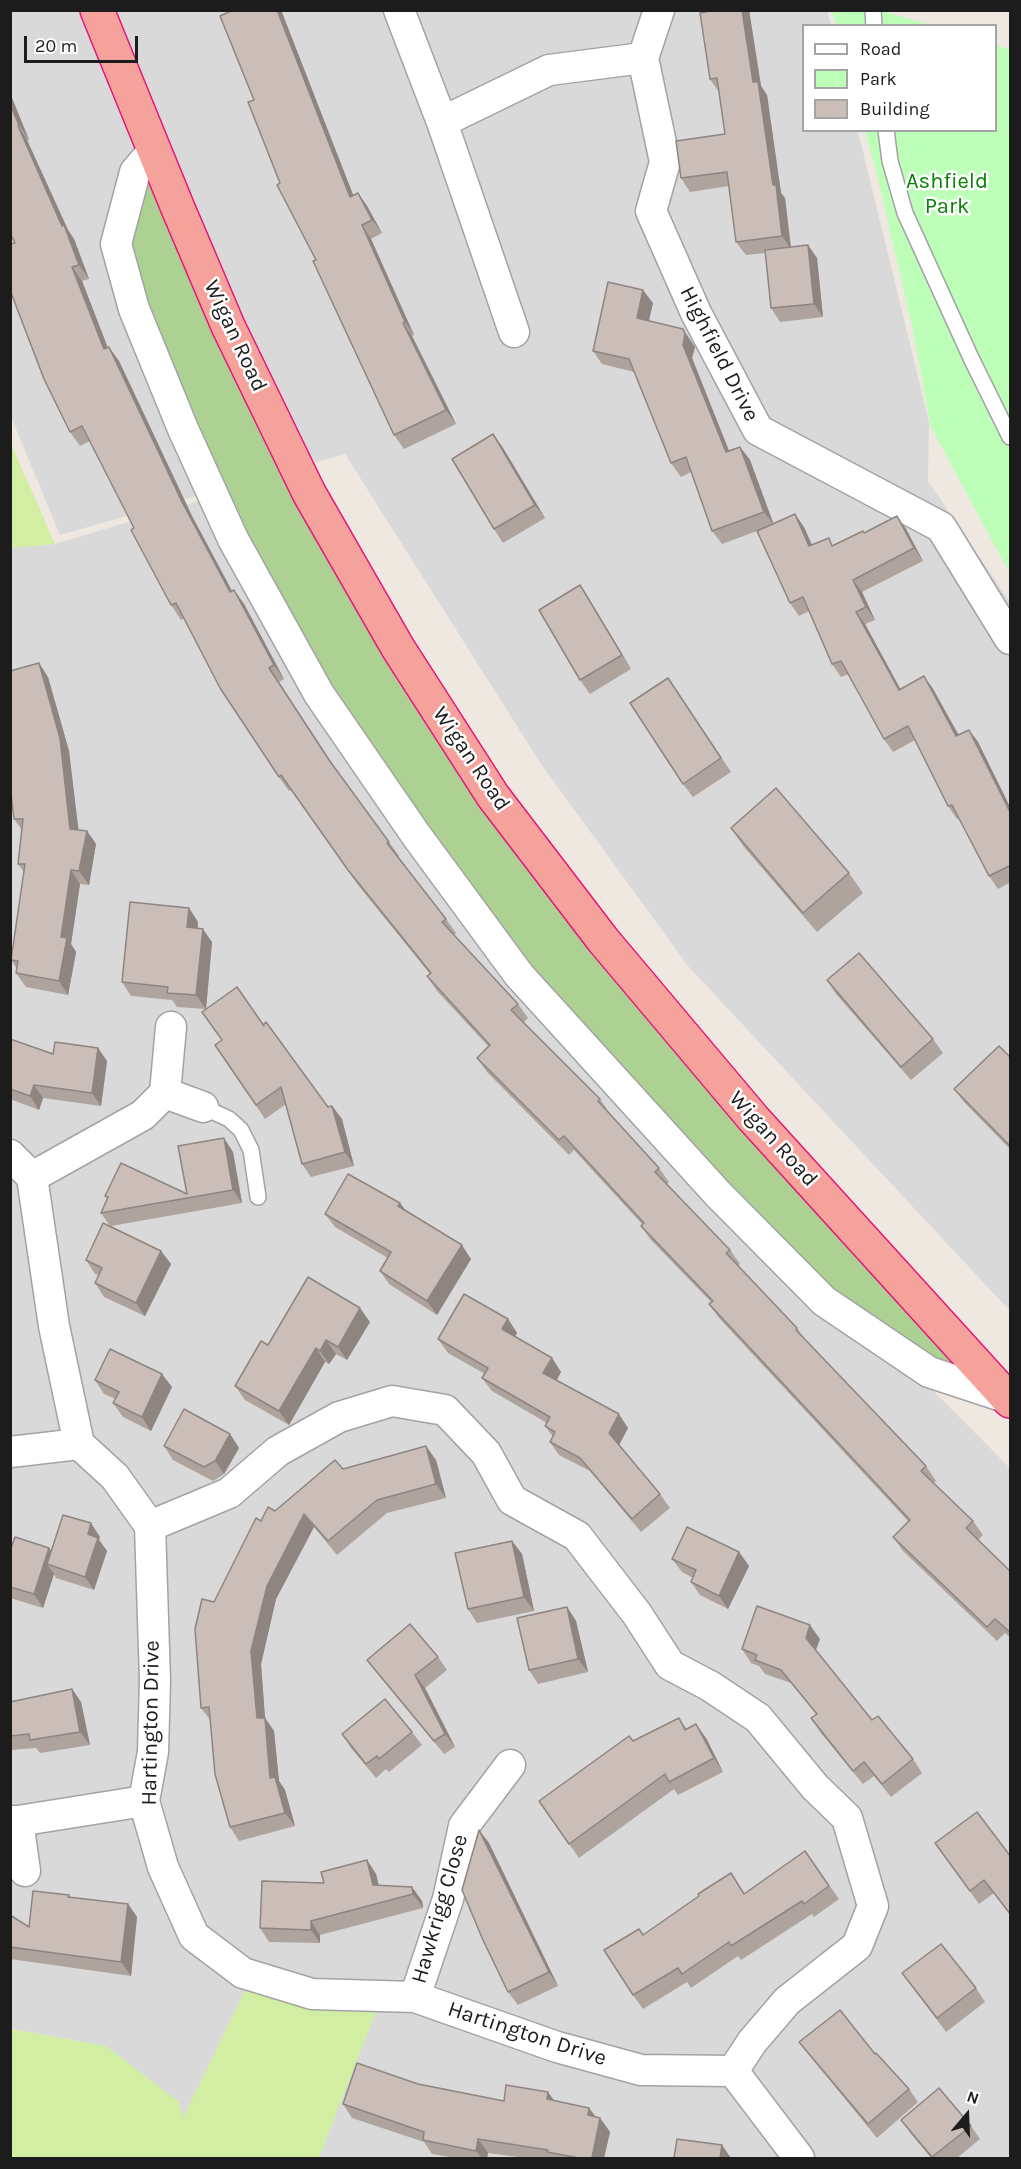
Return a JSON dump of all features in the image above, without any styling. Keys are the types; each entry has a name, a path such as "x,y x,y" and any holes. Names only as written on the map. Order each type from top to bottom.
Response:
{"highway":[{"name":"Wigan Road","path":"97,10 228,326 309,493 398,648 493,796 603,940 753,1118 1009,1400"}],"street":[{"path":"399,10 442,122 514,332"},
{"path":"442,122 549,70 642,58 659,10"},
{"name":"Highfield Drive","path":"642,58 665,162 651,211 696,313 758,430 941,527 1011,639"},
{"path":"154,150 135,172 116,244 134,309 183,429 233,539 319,694 416,835 519,975 718,1194 824,1301 929,1372 1009,1400"},
{"path":"32,1177 143,1115 165,1093 171,1027"},
{"path":"165,1093 203,1107"},
{"path":"10,1155 32,1177 54,1326 79,1444 115,1477 150,1526 229,1492 278,1451 339,1417 392,1401 445,1410 486,1453 512,1500 577,1536 638,1614 670,1665 710,1686 758,1718 815,1787 847,1818 873,1906 856,1946 787,2001 752,2042 733,2071 799,2158"},
{"path":"10,1452 79,1444"},
{"name":"Hartington Drive","path":"150,1526 155,1680 153,1752 144,1801 163,1867 194,1936 243,1973 312,1994 415,1997 557,2047 641,2070 733,2071"},
{"name":"Hawkrigg Close","path":"415,1997 448,1899 464,1826 510,1765"},
{"path":"25,1871 14,1821 144,1801"}],"lane":[{"path":"886,132 890,161 905,213 971,358 1011,437"},
{"path":"203,1107 229,1119 241,1130 251,1150 258,1197"}],"shaded area":[{"path":"10,11 827,11 831,24 802,24 802,132 858,132 929,422 928,481 1010,602 1010,1311 688,966 541,764 345,454 60,535 11,417"},
{"path":"198,501 519,975 1010,1468 1010,2158 194,2158 106,2046 11,2029 11,548 55,544"}],"green space":[{"path":"832,11 881,11 927,24 836,24"},
{"name":"Ashfield Park","path":"997,45 1010,50 1010,574 931,427 913,331 865,132 997,132"},
{"path":"154,150 228,326 493,796 1008,1398 824,1301 622,1090 319,694 116,244"},
{"path":"11,444 55,544 11,548"},
{"path":"252,1976 382,1996 319,2158 11,2158 11,2029 106,2046 179,2102 183,2118"}],"building":[{"path":"233,10 277,10 350,197 358,193 372,220 362,225 405,322 403,323 446,410 394,435 313,261 316,260 277,185 280,183 248,102 254,100 220,16"},
{"path":"706,10 742,10 753,82 758,82 773,185 776,185 782,236 736,242 727,172 681,178 676,141 725,134 717,78 710,79 700,13"},
{"path":"10,104 62,226 64,225 79,265 72,267 104,349 109,347 182,502 230,592 234,590 274,665 269,668 329,760 389,842 387,843 446,919 442,922 518,1004 511,1010 600,1099 598,1101 659,1168 655,1172 730,1250 726,1253 926,1466 921,1471 973,1521 966,1528 1011,1572 1011,1633 995,1619 987,1627 893,1537 910,1520 709,1304 713,1301 641,1226 644,1223 564,1136 559,1140 477,1058 490,1045 427,976 431,973 348,870 281,775 279,777 220,688 176,603 171,605 131,530 134,528 82,426 70,432 44,379 10,290 10,244 15,243 10,233"},
{"path":"808,245 814,304 771,308 765,250"},
{"path":"608,282 643,290 637,318 683,329 685,334 683,345 726,452 740,447 764,512 712,531 686,457 671,463 629,359 593,351"},
{"path":"493,434 535,505 494,529 452,459"},
{"path":"795,514 809,546 829,538 832,546 897,516 914,548 853,580 866,607 856,612 899,690 924,676 956,736 969,730 1011,814 1011,865 989,876 952,805 948,806 908,726 884,739 841,661 832,664 803,597 790,603 757,531"},
{"path":"580,585 622,655 580,680 539,610"},
{"path":"39,663 60,738 70,829 87,831 79,871 71,870 61,937 67,938 59,981 16,973 18,961 11,960 25,864 18,864 23,819 14,819 10,786 10,671"},
{"path":"668,678 721,758 683,784 630,703"},
{"path":"776,788 849,873 803,913 731,828"},
{"path":"130,902 189,908 187,927 203,929 196,995 167,993 168,987 122,982"},
{"path":"859,953 933,1039 901,1067 827,980"},
{"path":"237,987 264,1026 266,1022 328,1107 332,1106 345,1152 302,1164 281,1087 256,1105 215,1045 222,1040 202,1012"},
{"path":"10,1039 53,1054 55,1042 98,1048 92,1093 34,1085 30,1096 10,1089"},
{"path":"999,1046 1011,1058 1011,1147 954,1089"},
{"path":"224,1138 233,1190 101,1213 108,1197 105,1196 121,1163 187,1194 178,1146"},
{"path":"348,1174 400,1203 398,1206 462,1245 427,1301 380,1271 391,1252 325,1214"},
{"path":"103,1223 161,1251 136,1303 95,1283 102,1268 86,1260"},
{"path":"308,1277 360,1308 338,1347 326,1340 320,1351 316,1348 279,1411 235,1386 261,1341 268,1345"},
{"path":"464,1294 508,1319 502,1329 552,1358 543,1373 619,1414 609,1433 660,1494 632,1519 580,1458 550,1442 555,1432 545,1426 550,1417 482,1378 488,1368 438,1339"},
{"path":"110,1349 162,1374 142,1417 113,1403 119,1392 95,1380"},
{"path":"184,1409 230,1434 215,1461 204,1467 164,1446"},
{"path":"426,1446 436,1484 377,1500 328,1541 304,1514 267,1586 251,1651 257,1718 265,1718 270,1778 275,1777 285,1813 230,1827 215,1774 209,1707 201,1708 195,1629 202,1599 214,1602 256,1518 261,1521 268,1507 275,1511 335,1460 343,1469"},
{"path":"63,1515 91,1523 88,1534 98,1538 85,1577 47,1564"},
{"path":"687,1527 739,1552 719,1596 691,1582 696,1570 672,1559"},
{"path":"15,1537 49,1548 34,1594 10,1587 10,1551"},
{"path":"512,1541 524,1597 468,1609 455,1553"},
{"path":"757,1606 810,1625 806,1638 872,1720 878,1716 913,1759 882,1784 864,1762 853,1771 811,1718 817,1714 781,1670 755,1660 757,1655 742,1649"},
{"path":"567,1607 578,1659 529,1670 517,1618"},
{"path":"410,1624 438,1657 415,1675 445,1734 434,1741 367,1660"},
{"path":"72,1689 80,1732 30,1740 29,1734 10,1736 10,1702"},
{"path":"385,1699 412,1732 379,1759 377,1756 366,1764 342,1734"},
{"path":"679,1718 685,1730 696,1724 714,1758 669,1782 665,1774 569,1844 539,1801 629,1736 633,1741"},
{"path":"977,1812 1011,1857 1011,1915 984,1880 970,1891 935,1843"},
{"path":"479,1830 549,1972 508,1992 462,1890"},
{"path":"805,1851 829,1886 804,1904 802,1901 731,1946 729,1942 682,1974 678,1968 633,1995 604,1950 639,1929 643,1935 699,1896 698,1894 731,1873 744,1894"},
{"path":"367,1860 373,1885 412,1887 413,1894 311,1921 311,1930 260,1928 262,1881 324,1883 321,1872"},
{"path":"33,1891 128,1904 121,1962 10,1947 10,1915 29,1927"},
{"path":"941,1944 976,1988 937,2018 902,1973"},
{"path":"840,2010 875,2054 909,2089 868,2124 799,2042"},
{"path":"357,2063 418,2084 504,2101 506,2085 548,2092 547,2099 589,2108 588,2115 600,2118 592,2158 579,2158 547,2152 548,2150 478,2139 476,2151 423,2140 424,2132 343,2104"},
{"path":"939,2088 971,2126 932,2157 901,2120"},
{"path":"677,2139 722,2145 720,2158 674,2158"}]}
